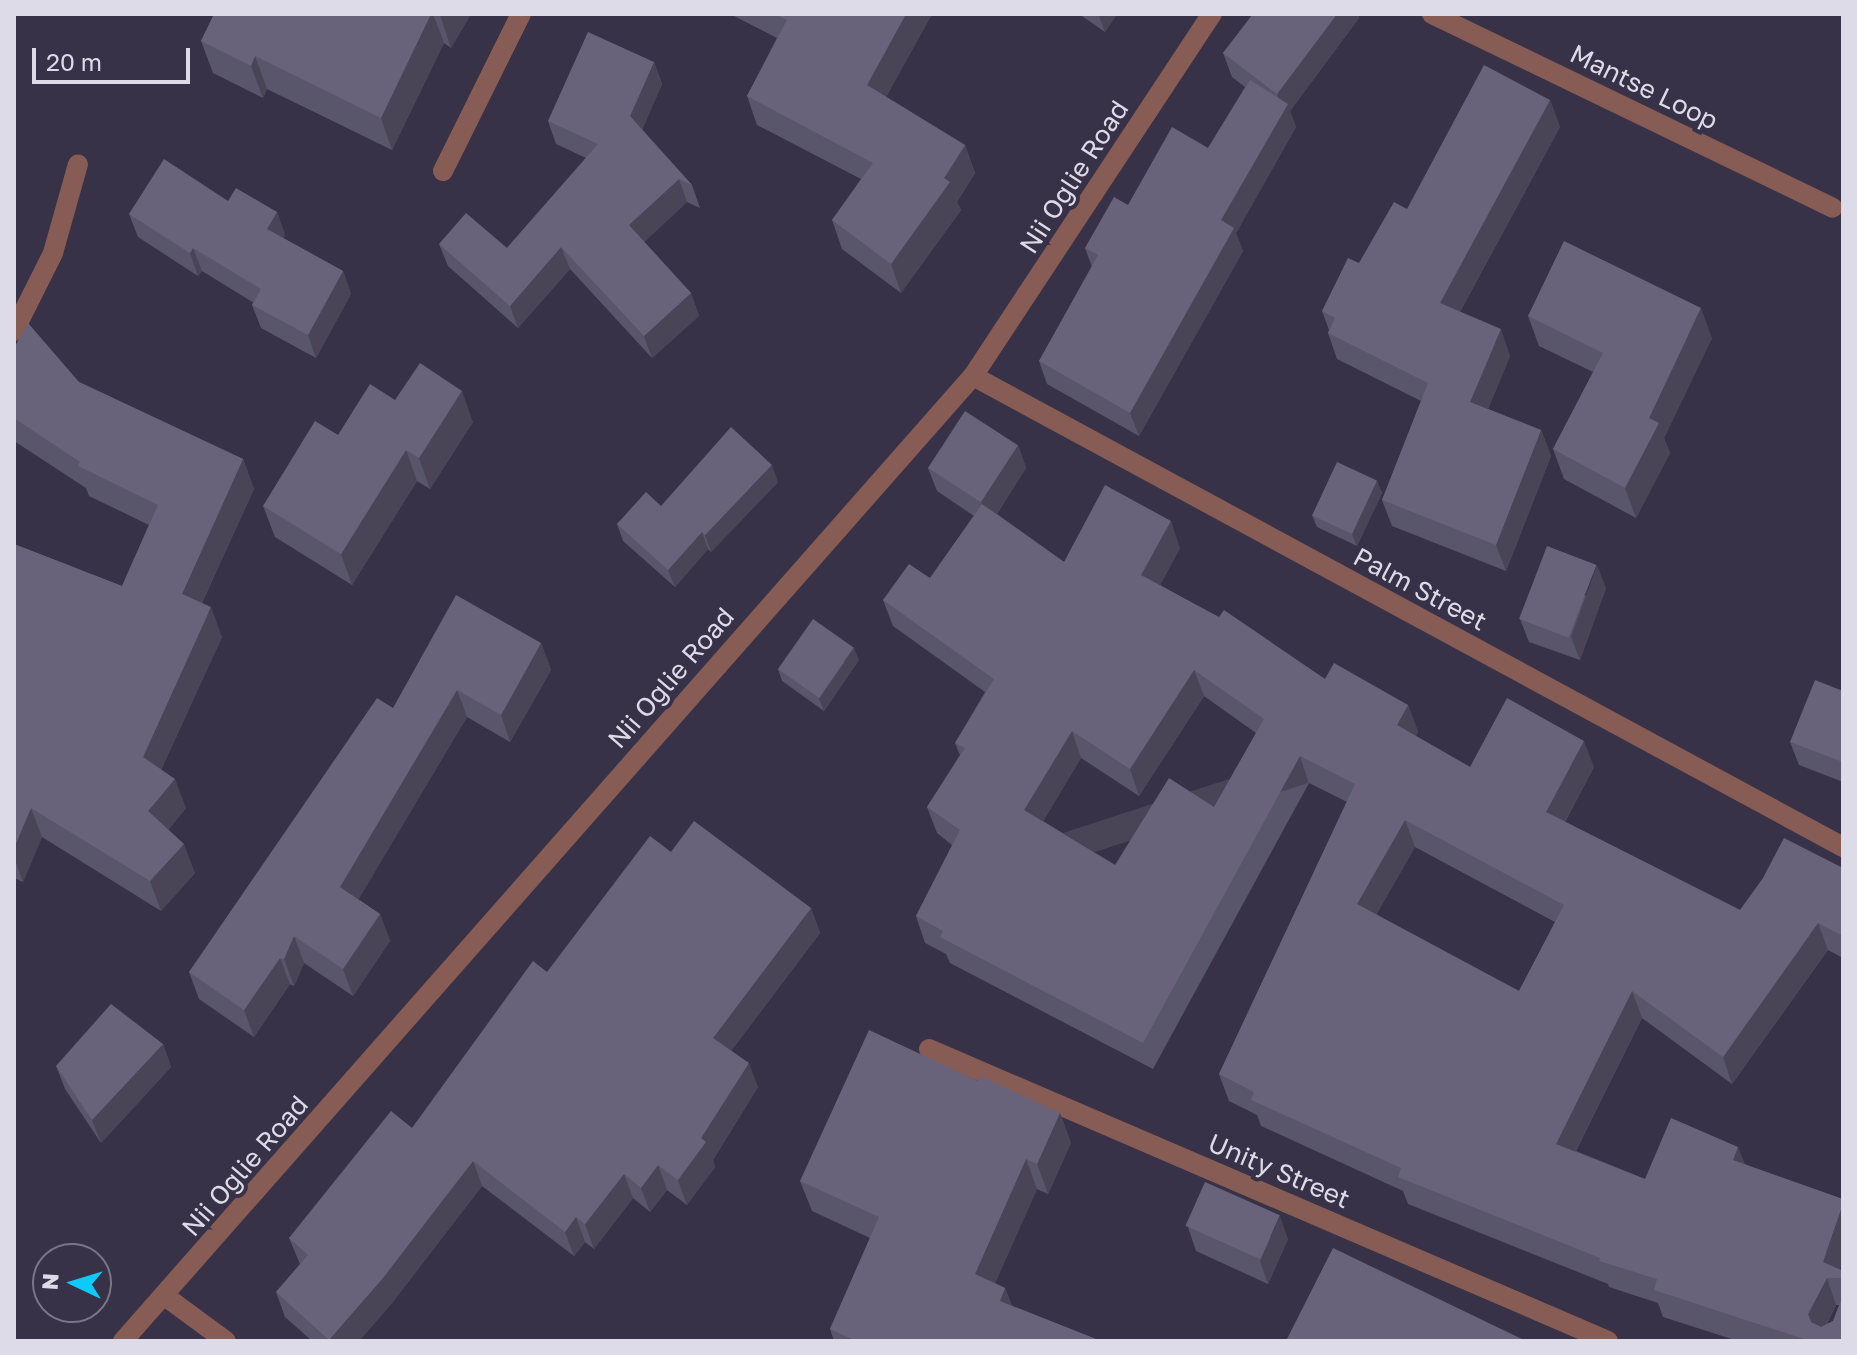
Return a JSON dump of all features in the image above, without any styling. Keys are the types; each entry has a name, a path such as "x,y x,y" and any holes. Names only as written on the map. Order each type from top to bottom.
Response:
{"street":[{"path":"443,171 521,14"},
{"name":"Nii Oglie Road","path":"123,1341 166,1297 973,376 1212,14"},
{"name":"Mantse Loop","path":"1432,14 1833,208"},
{"path":"14,331 53,253 78,164"},
{"name":"Palm Street","path":"973,376 1843,847"},
{"name":"Unity Street","path":"929,1049 1608,1341"},
{"path":"166,1297 226,1341"}],"building":[{"path":"214,14 431,14 381,118 255,56 251,66 201,41"},
{"path":"774,14 906,14 867,85 965,145 944,178 950,182 891,264 832,220 873,163 747,96 787,20"},
{"path":"1253,14 1337,14 1277,94 1223,53"},
{"path":"588,32 654,62 630,116 692,185 679,179 629,225 691,293 644,336 561,247 510,306 439,244 466,213 507,248 598,144 548,121"},
{"path":"1484,65 1550,100 1440,303 1501,329 1470,402 1541,430 1496,545 1382,500 1428,383 1328,333 1335,318 1322,311 1348,258 1359,263 1394,202 1407,209"},
{"path":"1250,80 1288,104 1221,220 1234,228 1130,413 1039,361 1098,255 1085,248 1114,197 1128,205 1172,127 1208,148"},
{"path":"164,159 228,201 236,188 277,212 267,229 343,271 308,335 252,305 261,289 193,248 190,253 129,214"},
{"path":"1564,241 1701,308 1649,418 1659,423 1625,488 1553,449 1603,353 1528,316"},
{"path":"28,323 79,382 243,459 182,594 211,607 143,757 175,779 148,811 184,844 150,881 31,808 14,848 14,544 122,586 158,505 78,466 80,462 14,418 14,348"},
{"path":"420,363 462,391 419,458 406,450 341,554 263,506 315,421 338,435 370,384 395,400"},
{"path":"965,411 1018,445 981,502 928,468"},
{"path":"731,427 772,465 705,535 702,532 668,570 617,524 646,492 661,506"},
{"path":"1337,462 1377,481 1352,534 1312,515"},
{"path":"1105,485 1171,521 1141,575 1219,617 1224,610 1325,679 1334,663 1408,705 1397,725 1470,767 1507,698 1584,741 1546,812 1740,910 1763,878 1784,838 1843,868 1843,936 1818,923 1723,1057 1632,991 1556,1144 1645,1179 1671,1118 1738,1147 1733,1160 1843,1199 1823,1262 1843,1271 1843,1284 1840,1278 1827,1278 1808,1314 1811,1322 1821,1327 1833,1321 1843,1296 1843,1341 1810,1341 1654,1290 1657,1279 1599,1261 1600,1258 1398,1177 1401,1168 1251,1100 1254,1092 1219,1074 1355,784 1300,756 1143,1043 940,937 943,931 916,916 960,830 927,807 965,748 955,743 994,679 883,600 909,564 930,578 982,504 1064,562","holes":["1194,670 1264,719 1214,807 1169,778 1115,865 1024,810 1072,731 1130,769","1405,820 1564,905 1519,991 1357,904"]},
{"path":"1547,546 1596,565 1569,638 1519,619"},
{"path":"456,595 541,643 501,715 457,690 340,887 380,914 343,969 294,936 284,959 280,958 244,1010 189,972 377,698 393,708"},
{"path":"813,619 854,648 819,698 778,669"},
{"path":"1815,680 1843,691 1843,762 1790,742"},
{"path":"694,821 811,908 713,1038 749,1063 701,1138 706,1142 678,1180 658,1165 641,1188 624,1174 585,1224 576,1217 565,1232 473,1161 383,1278 329,1340 276,1292 308,1255 289,1238 391,1111 412,1128 533,961 547,972 650,836 671,852"},
{"path":"111,1004 163,1044 92,1120 56,1066"},
{"path":"869,1030 978,1081 980,1076 1060,1113 1037,1164 1026,1159 975,1274 1005,1288 1000,1301 1101,1341 856,1341 830,1329 879,1217 800,1181"},
{"path":"1205,1182 1280,1215 1260,1259 1185,1226"},
{"path":"1333,1248 1526,1341 1286,1341"}]}
